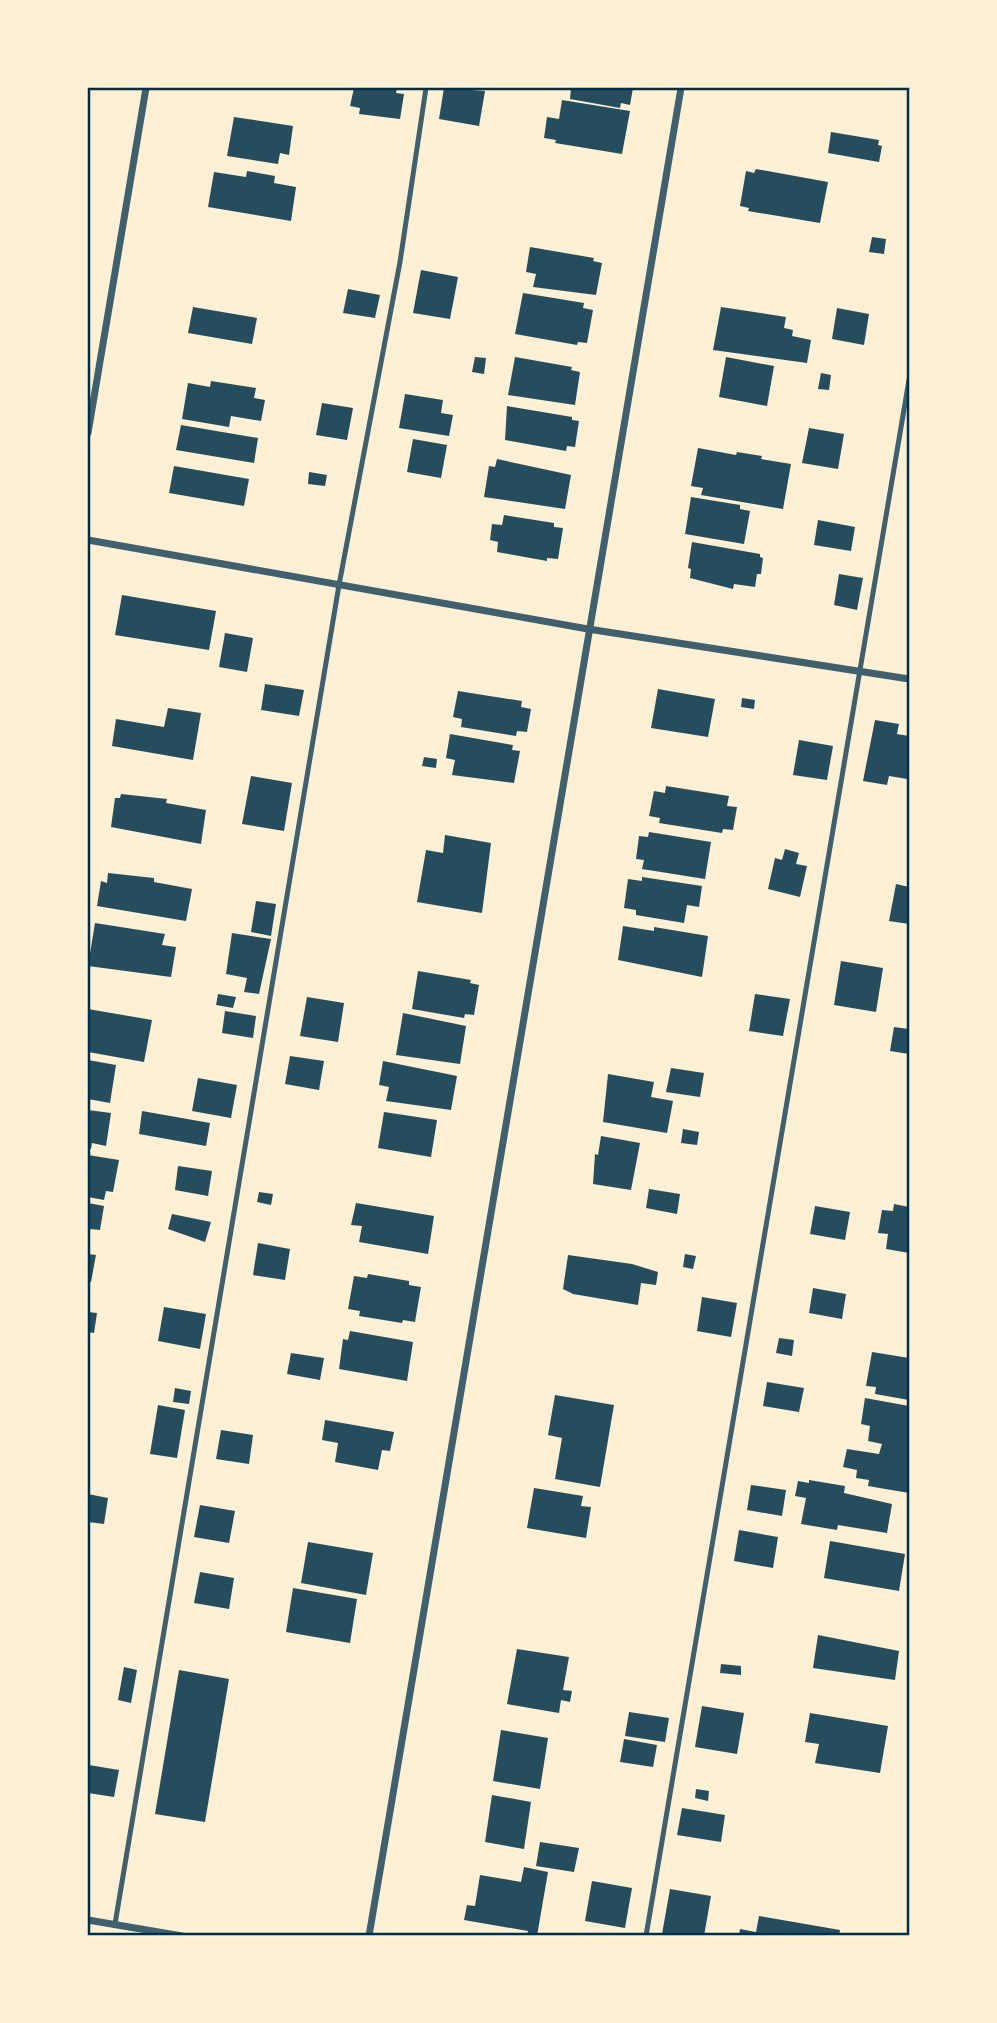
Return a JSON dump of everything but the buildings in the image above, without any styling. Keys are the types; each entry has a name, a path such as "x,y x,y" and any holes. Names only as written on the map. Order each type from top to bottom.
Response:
{"street":[{"path":"88,433 146,88"},
{"path":"369,1936 681,88"},
{"path":"88,540 588,629 909,679"},
{"path":"88,1920 182,1936"}],"lane":[{"path":"115,1924 339,585 400,262 426,88"},
{"path":"646,1936 909,380"}]}
